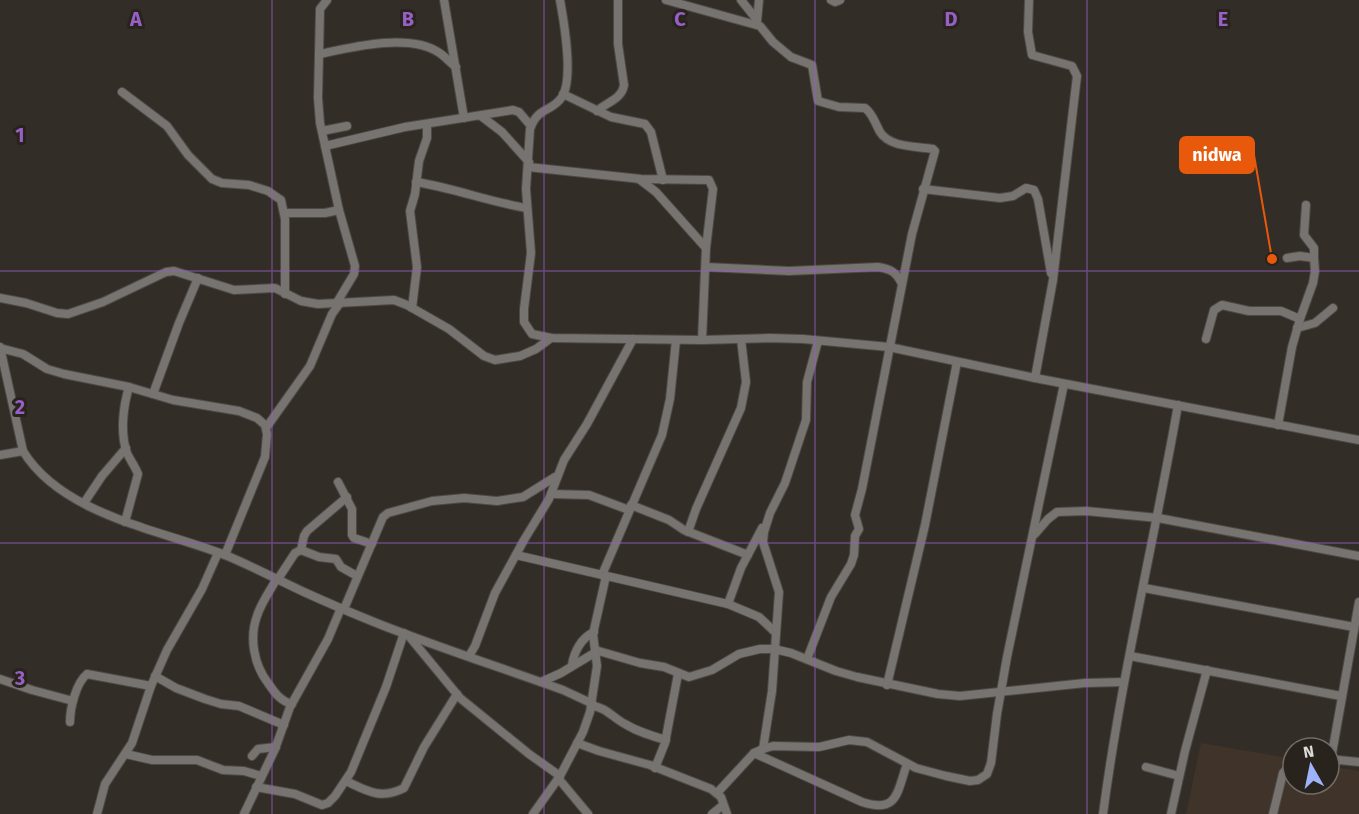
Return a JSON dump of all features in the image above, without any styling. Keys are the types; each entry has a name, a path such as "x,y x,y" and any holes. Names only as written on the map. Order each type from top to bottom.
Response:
{"street":[{"path":"266,428 310,366 332,314 354,274 355,266 339,210 325,146 318,98 320,9 327,0"},
{"path":"444,0 464,118"},
{"path":"560,0 567,57 566,89 552,106 539,113 531,126 527,208 531,253 524,322 532,334 551,338 818,341 889,347 1064,384 1359,440"},
{"path":"597,111 620,96 623,91 618,44 618,0"},
{"path":"666,0 757,23"},
{"path":"741,0 757,23 791,57 812,65 818,100 839,107 865,108 872,115 885,138 892,142 933,149 934,159 917,209 855,515 859,529 855,536 854,555 831,597 807,659"},
{"path":"757,23 759,0"},
{"path":"831,0 835,2 840,0"},
{"path":"1029,0 1028,32 1032,55 1072,66 1077,76 1053,280 1035,378"},
{"path":"320,54 394,42 427,46 439,52 456,67"},
{"path":"122,92 157,116 188,155 212,179 222,183 249,185 268,191 281,200 285,213 285,294"},
{"path":"563,94 611,117 645,124 651,132 663,180"},
{"path":"325,146 427,124 513,110 519,112 531,126"},
{"path":"481,116 502,132 528,164 639,179 698,178 709,180 712,183 706,248 702,340"},
{"path":"412,308 417,267 410,219 419,161 427,138 427,124"},
{"path":"322,131 347,126"},
{"path":"639,179 656,192 706,248"},
{"path":"416,182 445,186 493,201 527,208"},
{"path":"923,189 1000,198 1013,196 1026,189 1034,190 1038,199 1044,242 1053,280"},
{"path":"1278,425 1300,318 1315,272 1314,248 1303,230 1306,205"},
{"path":"285,213 325,213 339,210"},
{"path":"1287,258 1300,256 1314,258"},
{"path":"706,267 789,271 890,268 898,275 902,284"},
{"path":"0,298 68,314 103,302 166,272 184,273 222,288 247,290 275,288 301,301 338,304 394,300 449,329 484,356 495,360 520,356 536,349 551,338"},
{"path":"153,394 178,323 198,278"},
{"path":"1206,339 1214,310 1222,305 1249,311 1281,311 1300,318"},
{"path":"1298,328 1315,323 1333,308"},
{"path":"469,656 495,593 540,516 556,476 633,339"},
{"path":"688,532 741,408 746,382 741,339"},
{"path":"533,814 559,777 577,743 592,705 597,666 594,632 604,576 630,507 662,435 670,399 676,340"},
{"path":"728,604 739,574 785,483 806,420 807,382 818,341"},
{"path":"97,814 105,784 132,742 151,686 175,633 221,554 265,458 266,428 257,418 239,411 173,400 129,387 56,371 23,354 0,347 23,451 29,462 47,480 84,503 125,522 221,554 405,633 564,690 592,705 603,708 635,729 666,740"},
{"path":"887,685 925,525 957,362"},
{"path":"717,793 754,753 763,749 773,746 819,747 849,740 867,742 907,764 938,774 970,781 987,774 991,763 1001,693 1064,384"},
{"path":"125,522 138,474 126,448 124,413 129,387"},
{"path":"1103,814 1124,682 1158,518 1178,405"},
{"path":"84,503 102,476 126,448"},
{"path":"0,455 23,451"},
{"path":"244,814 276,747 292,704 328,639 383,517 388,513 432,501 464,498 497,501 523,497 556,476"},
{"path":"338,482 352,509 352,535 354,538 372,544"},
{"path":"550,494 589,495 630,507 669,520 688,532 748,555"},
{"path":"301,550 307,531 347,497"},
{"path":"1034,536 1057,512 1068,510 1158,518 1359,556"},
{"path":"763,749 770,709 779,592 763,542 770,513"},
{"path":"292,704 276,695 263,676 253,645 255,620 295,553 301,550 319,557 336,559 341,567 357,576"},
{"path":"516,555 728,604 759,617 776,633"},
{"path":"1144,588 1354,627"},
{"path":"1334,736 1359,602"},
{"path":"572,665 580,644 594,632"},
{"path":"405,633 457,694 489,723 559,777 588,814"},
{"path":"256,787 295,794 322,805 335,796 346,781 386,687 405,633"},
{"path":"596,651 664,667 689,677 712,670 739,654 759,649 774,649 836,671 887,685 960,696 1085,683 1124,682"},
{"path":"541,682 583,661 596,651"},
{"path":"1130,656 1341,696"},
{"path":"1171,814 1207,670"},
{"path":"70,722 72,701 82,678 87,674 151,686"},
{"path":"656,768 666,740 678,674"},
{"path":"155,676 176,688 205,699 239,706 284,724"},
{"path":"0,679 72,701"},
{"path":"346,781 368,793 384,793 404,788 424,747 457,694"},
{"path":"577,743 696,782 717,793 725,811 712,814"},
{"path":"252,756 258,749 276,747"},
{"path":"754,753 862,802 879,807 889,804 895,797 907,764"},
{"path":"126,754 152,760 197,760 224,770 244,771 261,776"},
{"path":"1341,760 1359,762"},
{"path":"1146,767 1179,776"},
{"path":"1273,814 1281,781"}],"shaded area":[{"path":"1201,743 1281,757 1281,796 1341,796 1341,768 1359,771 1359,814 1186,814"}],"place":[{"name":"nidwa","path":"1272,259"}]}
